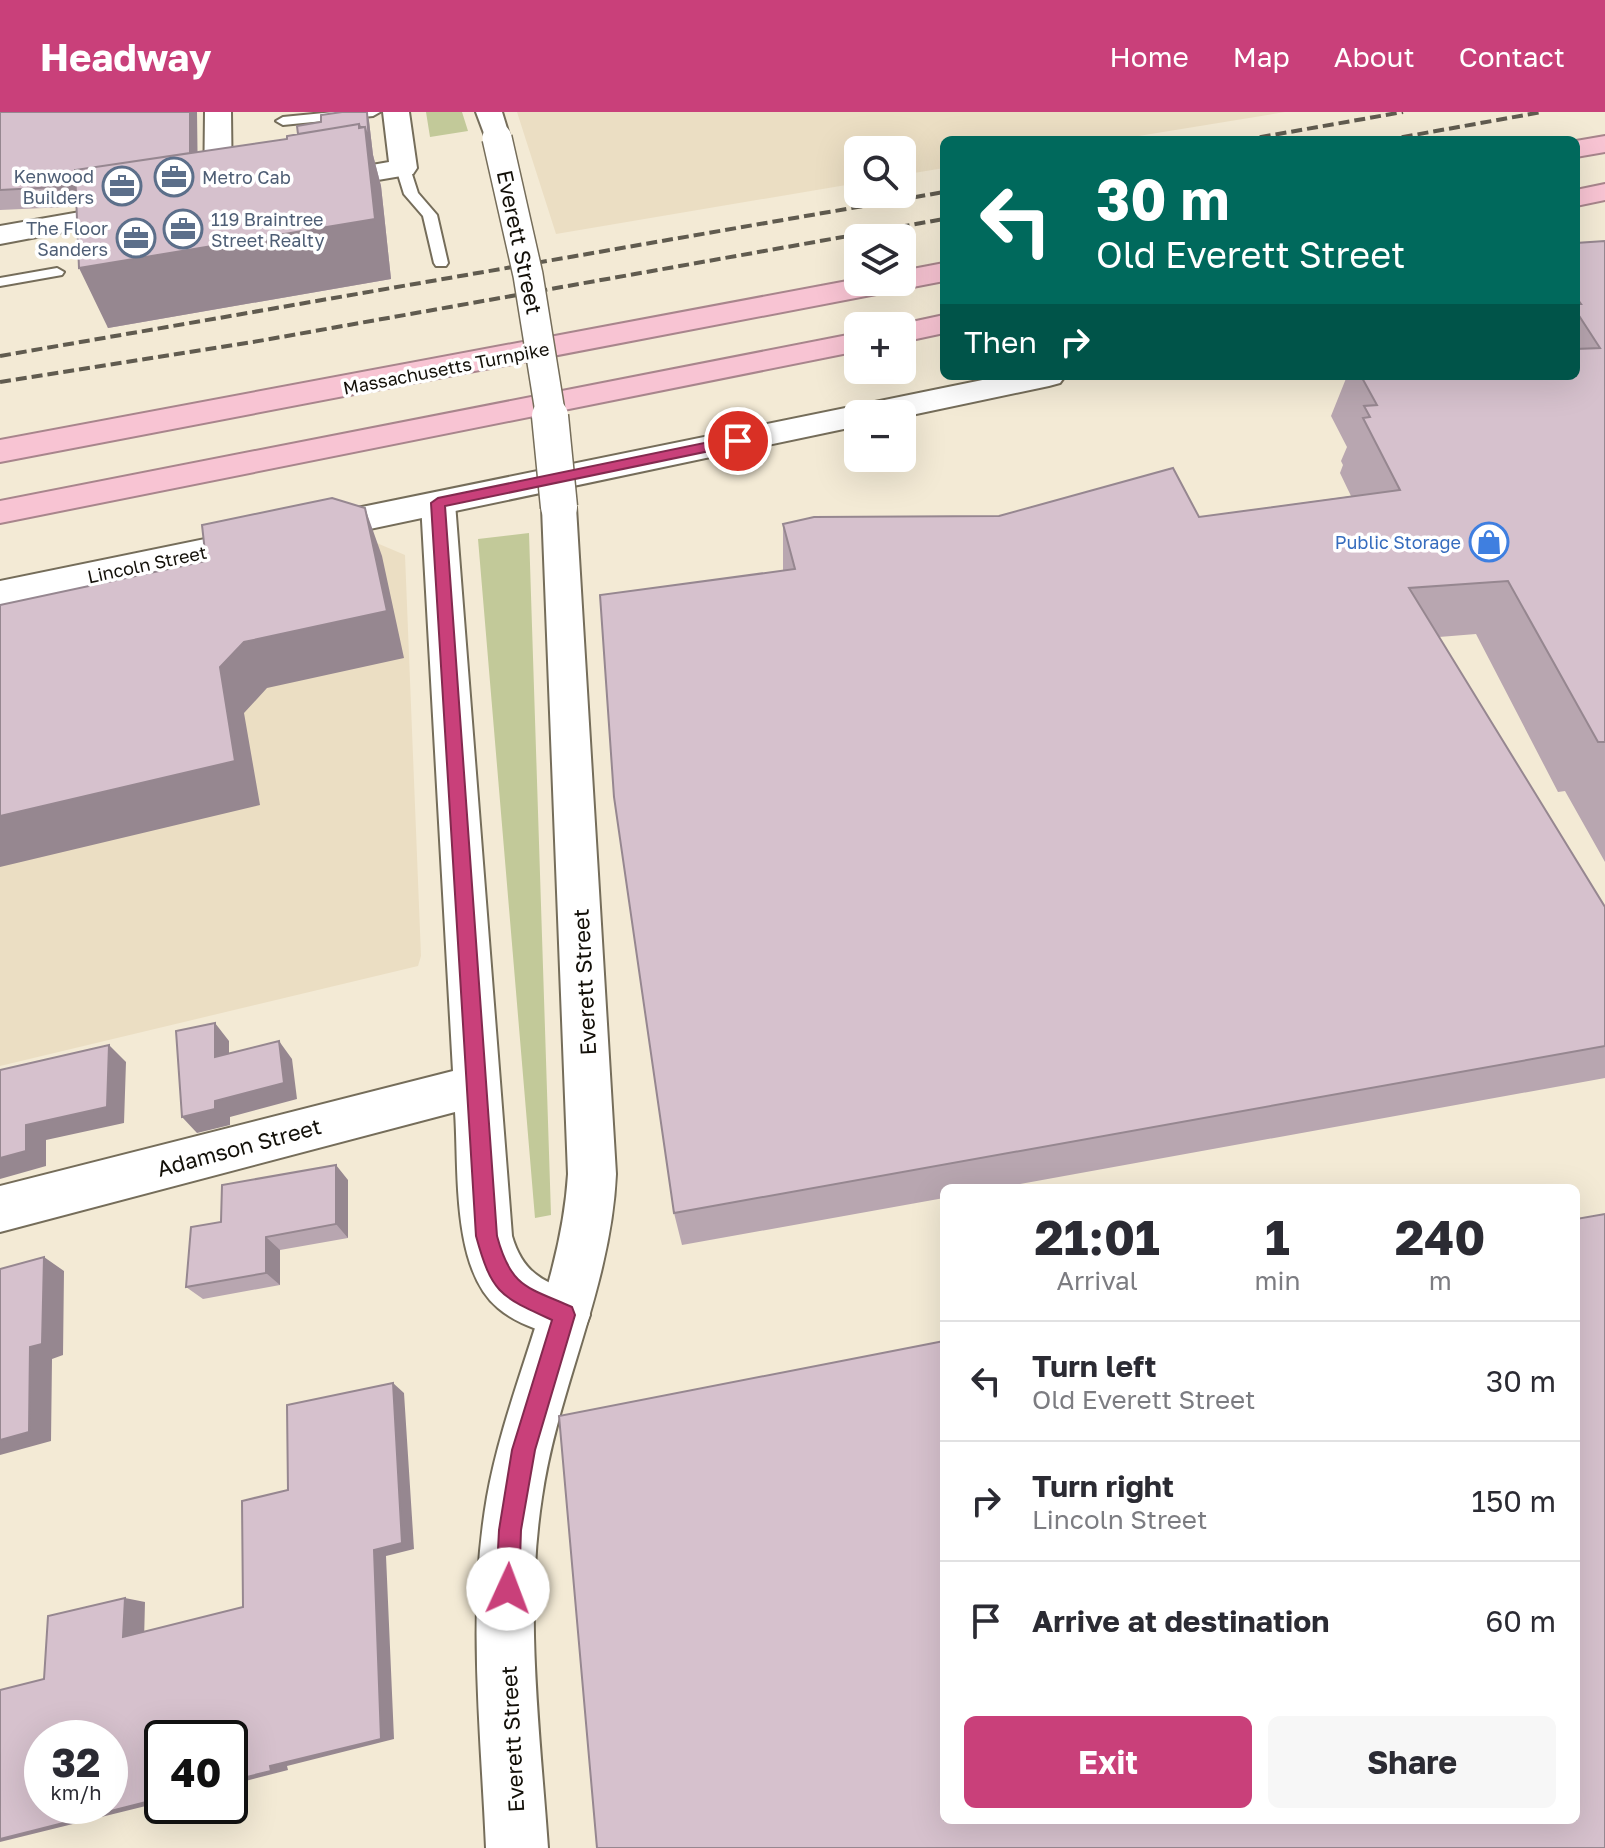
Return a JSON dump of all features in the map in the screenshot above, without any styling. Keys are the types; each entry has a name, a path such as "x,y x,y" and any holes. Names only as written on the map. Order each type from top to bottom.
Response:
{"highway":[{"path":"1580,148 1605,144"},
{"path":"1580,197 1605,192"},
{"path":"916,277 940,273"},
{"name":"Massachusetts Turnpike","path":"0,451 844,291"},
{"path":"916,330 940,325"},
{"path":"0,512 844,345"}],"street":[{"path":"218,112 218,197"},
{"path":"292,186 403,168 396,112"},
{"name":"Everett Street","path":"493,125 526,264 547,377 559,507 592,1174 589,1226 523,1450 510,1530 507,1619 517,1848"},
{"path":"0,235 248,193"},
{"path":"916,404 1030,380"},
{"name":"Lincoln Street","path":"0,594 844,419"},
{"path":"438,503 487,1236 495,1268 511,1290 565,1315"},
{"name":"Adamson Street","path":"0,1209 477,1086"}],"lane":[{"path":"283,123 373,112"},
{"path":"403,168 411,194 430,215 441,263"},
{"path":"0,282 57,272"}],"shaded area":[{"path":"517,112 1285,112 1138,136 940,136 940,169 916,173 916,136 844,136 844,185 556,234"},
{"path":"372,541 405,555 421,956 418,966 0,1066 0,621"}],"green space":[{"path":"426,112 462,112 468,131 430,137"},
{"path":"529,533 551,1215 535,1218 478,539"}],"building":[{"path":"0,112 190,112 190,153 75,170 76,184 0,190"},
{"path":"367,112 369,144 365,127 359,124 298,134 297,126 321,122 321,115"},
{"path":"359,124 359,128 365,127 375,219 79,268 75,170 287,139 287,136"},
{"path":"1605,241 1605,742 1598,742 1508,581 1409,588 1605,907 1605,1046 674,1213 614,797 600,595 795,569 783,524 814,517 999,516 1173,468 1199,517 1400,490 1363,418 1370,417 1364,406 1377,405 1363,380 1580,380 1580,349 1600,348 1580,317 1580,243"},
{"path":"332,498 365,508 387,611 244,642 220,667 235,761 0,816 0,605 206,561 202,525"},
{"path":"215,1023 215,1057 279,1041 284,1083 215,1101 215,1109 182,1117 176,1031"},
{"path":"109,1045 107,1107 26,1125 26,1151 0,1158 0,1070"},
{"path":"336,1165 336,1224 266,1237 266,1273 186,1287 191,1227 221,1222 222,1185"},
{"path":"1605,1214 1605,1848 597,1848 559,1416 940,1342 940,1824 1580,1824 1580,1218"},
{"path":"44,1257 42,1344 30,1347 29,1432 0,1440 0,1269"},
{"path":"393,1383 402,1543 374,1550 381,1739 270,1766 271,1771 248,1777 248,1720 144,1720 144,1803 128,1807 128,1720 24,1720 24,1824 59,1824 0,1839 0,1690 44,1679 48,1616 125,1598 123,1637 243,1607 242,1501 288,1490 287,1405"}],"railway":[{"path":"1267,136 1403,112"},
{"path":"1408,136 1542,112"},
{"path":"0,356 940,193"},
{"path":"0,382 253,342 940,220"}],"place":[{"name":"Metro Cab","path":"174,177"},
{"name":"Kenwood Builders","path":"122,186"},
{"name":"119 Braintree Street Realty","path":"183,229"},
{"name":"The Floor Sanders","path":"136,238"},
{"name":"Public Storage","path":"1489,542"}],"route":[{"path":"508,1589 510,1530 523,1450 565,1315 511,1290 495,1268 487,1236 438,503 738,441"}]}
